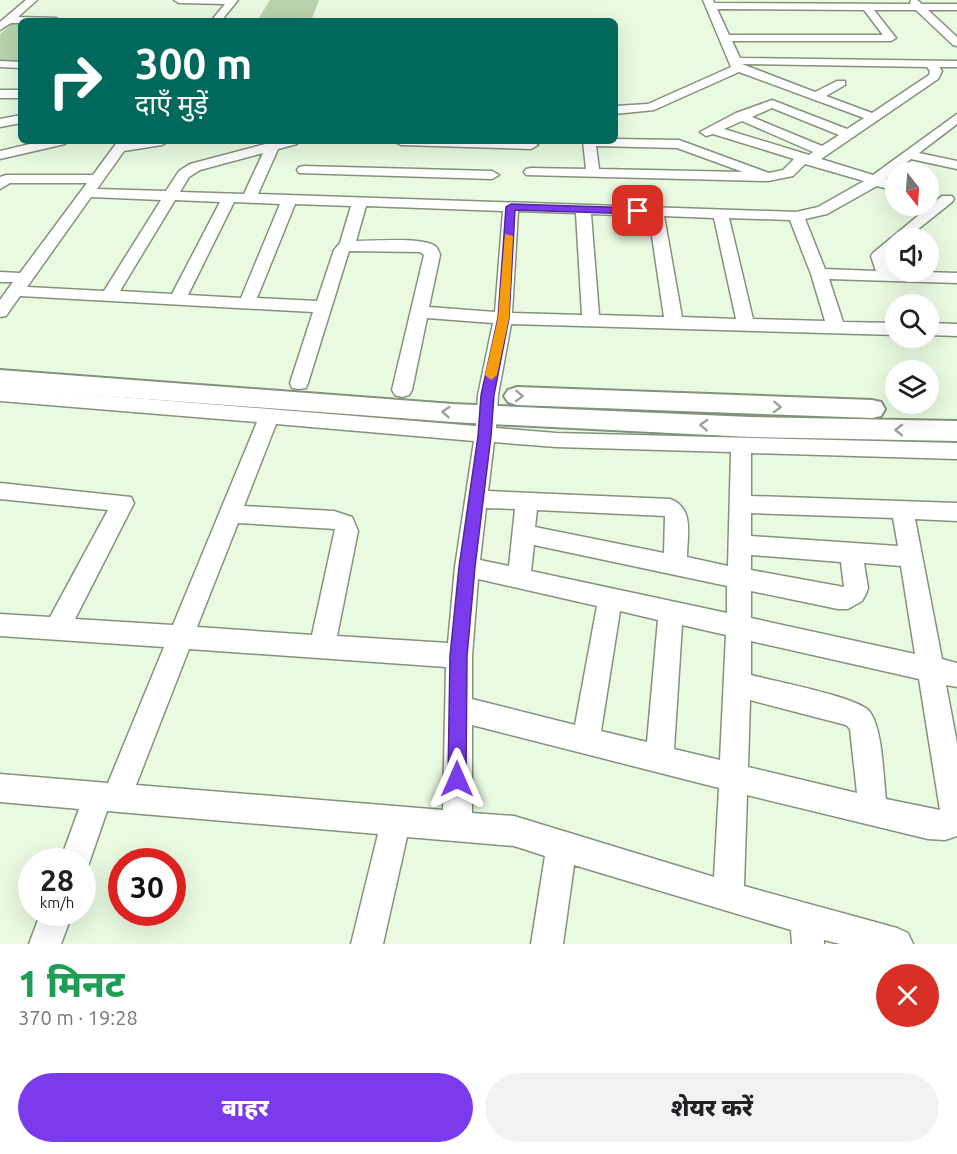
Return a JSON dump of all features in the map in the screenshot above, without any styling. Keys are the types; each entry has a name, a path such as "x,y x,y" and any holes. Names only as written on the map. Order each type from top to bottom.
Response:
{"street":[{"path":"0,27 32,0"},
{"path":"179,0 232,1"},
{"path":"825,7 851,0"},
{"path":"218,18 232,1"},
{"path":"875,118 737,64 710,3 825,7 916,4 957,8"},
{"path":"916,4 957,43"},
{"path":"726,38 891,38 867,7"},
{"path":"9,20 18,20"},
{"path":"0,64 18,65"},
{"path":"737,64 957,64"},
{"path":"618,110 650,107 733,72 737,64"},
{"path":"596,144 638,159 768,177 788,173 850,135 936,75 936,71 930,64"},
{"path":"816,96 841,83"},
{"path":"6,94 18,84"},
{"path":"457,826 459,656 467,567 486,415 503,318 511,207 531,190 638,159 679,144 768,105 776,105 850,135"},
{"path":"740,116 824,152"},
{"path":"531,190 583,209 796,216 822,211 873,182 957,118"},
{"path":"0,123 18,120"},
{"path":"712,129 885,185"},
{"path":"0,155 47,144"},
{"path":"0,312 123,144"},
{"path":"109,296 181,177 189,170 281,144"},
{"path":"531,144 531,190"},
{"path":"590,144 592,173"},
{"path":"679,144 768,177"},
{"path":"249,198 273,146"},
{"path":"909,155 957,165"},
{"path":"304,170 321,185 360,201 462,190 492,176"},
{"path":"2,181 98,179"},
{"path":"88,193 289,200 321,185 462,190 511,207"},
{"path":"177,300 229,198"},
{"path":"247,303 289,200"},
{"path":"914,228 952,200"},
{"path":"299,383 322,307 342,250 347,245 360,201"},
{"path":"583,209 591,320"},
{"path":"656,212 674,323"},
{"path":"721,214 746,325"},
{"path":"796,216 819,273 836,328"},
{"path":"347,245 422,247 430,250 432,255 402,390"},
{"path":"819,273 885,275 879,256 885,251"},
{"path":"0,277 20,285 109,296 322,307"},
{"path":"939,277 957,278"},
{"path":"420,312 503,318 885,329"},
{"path":"939,329 957,330"},
{"path":"0,361 402,390 486,415 741,445 957,451"},
{"path":"0,379 486,415 750,427 957,431"},
{"path":"0,394 269,417 799,408 957,412"},
{"path":"82,848 180,636 269,417"},
{"path":"728,897 738,684 741,445"},
{"path":"0,491 123,503 57,629"},
{"path":"476,499 670,508 677,514 675,564"},
{"path":"519,578 527,501"},
{"path":"741,504 957,512"},
{"path":"458,709 928,824 954,823 956,816 944,672 911,557 903,511"},
{"path":"230,514 334,520 344,523 347,531 322,645"},
{"path":"523,534 838,598 848,598 854,594 851,553"},
{"path":"741,545 911,557"},
{"path":"467,567 944,672"},
{"path":"586,741 610,598"},
{"path":"659,759 670,612"},
{"path":"0,625 459,656"},
{"path":"738,684 853,714 860,720 863,726 873,810"},
{"path":"0,788 514,831 728,897 808,931 897,944"},
{"path":"367,944 396,821"},
{"path":"547,944 562,845"},
{"path":"45,944 52,926"}],"green space":[{"path":"270,0 319,0 312,18 259,18"},
{"path":"14,22 18,22 18,61 0,60 0,34"}],"slow traffic":[{"path":"491,375 503,318 508,236"}],"route":[{"path":"457,779 459,656 467,567 485,436 488,395 503,318 511,207 638,211"}]}
